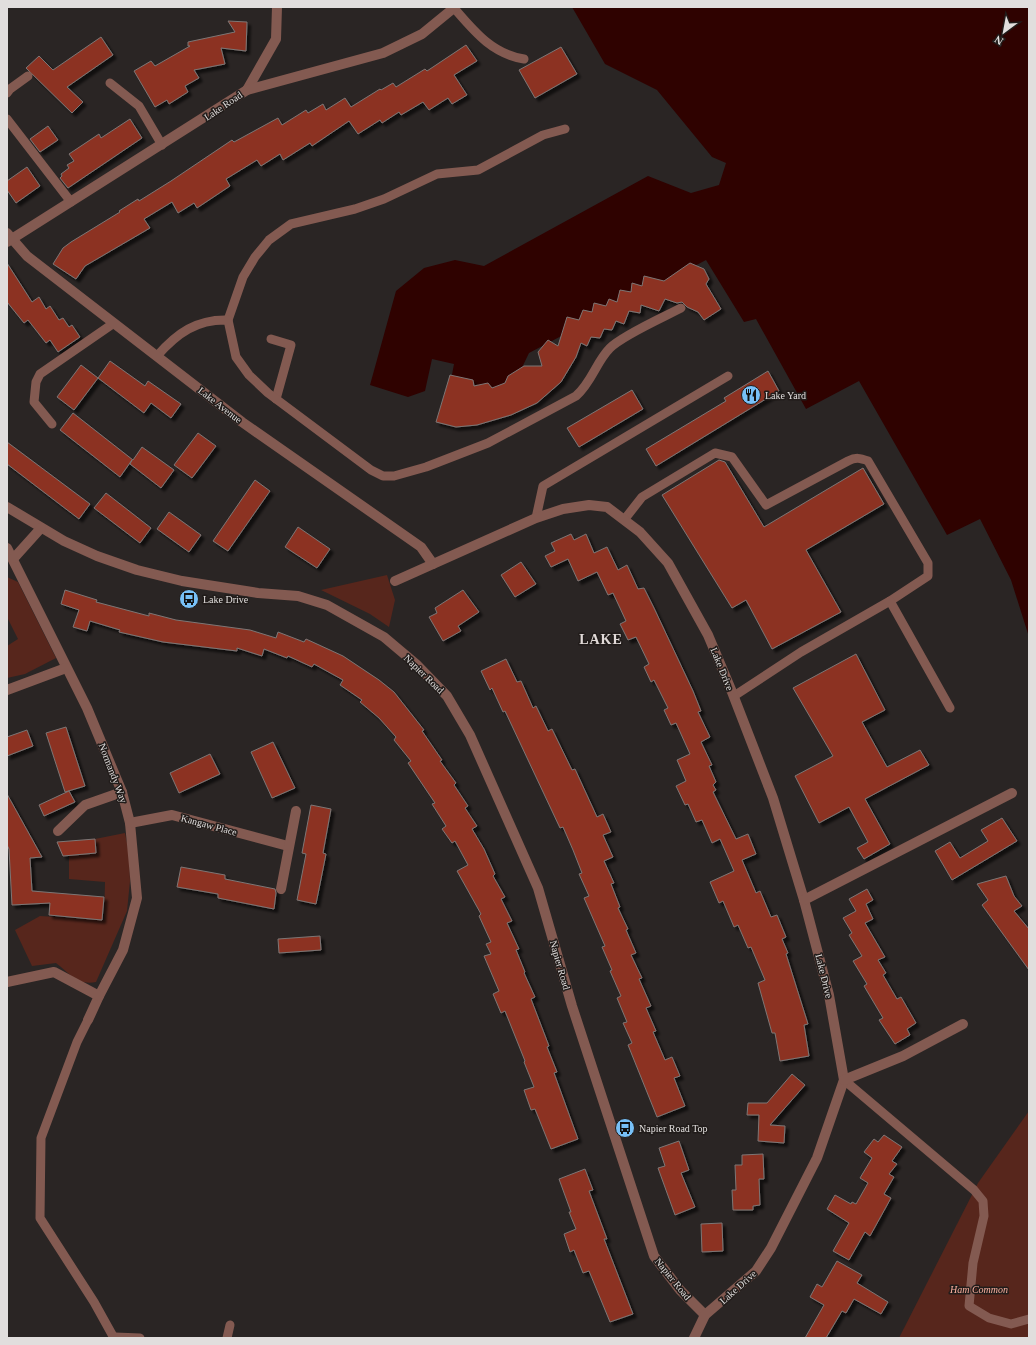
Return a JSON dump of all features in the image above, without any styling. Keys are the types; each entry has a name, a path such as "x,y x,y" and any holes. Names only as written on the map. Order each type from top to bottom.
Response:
{"street":[{"path":"247,90 276,39 277,7"},
{"name":"Lake Road","path":"9,238 71,202 247,90 383,53 422,34 455,7"},
{"name":"Lake Avenue","path":"9,238 27,256 242,422 421,547 433,564"},
{"name":"Lake Drive","path":"395,581 536,518 563,508 589,505 607,507 640,532 668,563 708,635 734,696 773,798 804,900 829,995 844,1080 817,1158 771,1248 756,1271 706,1315"},
{"path":"7,507 41,528 10,560"},
{"name":"Napier Road","path":"41,528 97,556 137,570 182,581 313,599 357,620 384,637 416,664 447,696 470,735 538,888 572,1006 654,1256 680,1290 706,1315"},
{"name":"Normandy Way","path":"7,548 10,560 87,708 122,792 130,823 137,898 123,950 88,1020"},
{"path":"7,690 66,668"},
{"path":"58,831 85,805 122,792"},
{"path":"804,900 1012,793"},
{"path":"281,889 288,846 296,811"},
{"name":"Kangaw Place","path":"130,823 172,815 288,846"},
{"path":"7,982 54,972 99,996"},
{"path":"844,1080 903,1056 963,1024"},
{"path":"694,1338 706,1315"}],"lane":[{"path":"455,7 487,44 513,57 524,59"},
{"path":"7,93 10,89 28,76"},
{"path":"110,83 139,106 162,145"},
{"path":"7,119 71,202"},
{"path":"565,128 543,136 478,170 437,174 384,199 355,209 291,224 269,240 255,257 243,277 228,320 236,358 249,375 276,399 371,470 383,476 394,476 426,468 488,443 576,396 584,389 610,347 620,340 681,308"},
{"path":"157,356 166,345 196,324 214,320 228,320"},
{"path":"52,424 34,402 36,382 40,374 114,323"},
{"path":"271,339 291,345 276,399"},
{"path":"536,518 543,486 728,376"},
{"path":"624,520 642,497 715,453 732,457 766,505 852,459 856,458 868,461 928,563 928,576 890,601 801,652 734,696"},
{"path":"890,601 950,708"},
{"path":"88,1020 77,1042 41,1138 40,1218 115,1338 140,1338"},
{"path":"844,1080 974,1190 983,1201 984,1216 973,1263 969,1306 989,1318 1011,1324 1029,1319"},
{"path":"227,1338 230,1326"}],"green space":[{"path":"387,575 395,600 389,627 370,614 321,590"},
{"path":"7,577 18,582 56,658 25,674 7,678 7,646 18,639 7,617"},
{"path":"125,833 129,853 130,881 127,911 96,982 84,982 74,978 56,963 32,966 15,930 40,916 104,920 105,882 69,879 69,855 96,853 95,839"},
{"name":"Ham Common","path":"1029,1111 1029,1338 899,1338 978,1183"}],"shaded area":[{"path":"572,7 1029,7 1029,637 1011,580 980,519 947,535 859,381 806,409 756,319 744,322 706,260 529,353 516,380 485,401 448,396 454,364 432,359 425,391 408,397 370,385 396,291 424,268 455,260 484,266 648,176 691,193 719,185 726,163 712,157 657,90 605,64"}],"building":[{"path":"228,21 247,22 246,51 221,48 225,64 194,70 199,78 185,86 188,92 169,104 167,100 155,107 134,71 151,61 155,66 190,46 188,46 188,42 235,32"},
{"path":"101,37 113,55 67,87 83,102 72,113 26,68 39,56 53,70"},
{"path":"466,45 477,61 454,75 467,95 452,104 448,98 429,110 423,102 401,115 399,112 382,123 380,120 358,134 349,121 312,146 310,143 283,160 280,154 261,166 257,160 226,179 230,186 197,208 194,203 178,213 172,202 144,219 150,228 85,266 76,279 53,264 63,248 71,242 120,212 119,211 138,199 139,201 171,181 232,140 234,142 278,118 282,125 306,110 308,113 323,104 326,110 345,98 351,107 380,89 381,90 393,83 396,87 425,69 427,71"},
{"path":"561,47 577,74 535,98 519,70"},
{"path":"130,119 142,138 68,188 60,178 62,176 61,174 69,168 67,165 74,161 69,154 99,134 101,138"},
{"path":"48,126 58,140 40,152 30,139"},
{"path":"27,167 40,186 16,203 7,190 7,181"},
{"path":"7,263 32,302 39,297 46,309 50,306 59,320 63,318 69,327 72,325 80,337 58,352 50,340 46,343 28,320 24,323 7,302"},
{"path":"690,263 704,269 709,279 706,284 721,309 704,320 698,312 687,307 682,302 677,303 665,299 659,311 641,305 640,313 629,311 624,324 616,321 612,330 604,329 600,338 591,337 587,346 581,343 576,357 561,382 537,403 511,415 477,425 456,427 436,422 450,375 473,380 474,386 488,383 492,388 505,383 508,376 524,366 542,366 538,352 548,340 558,346 567,317 579,320 583,310 592,312 594,303 606,306 609,299 617,302 620,290 631,292 632,283 642,286 644,276 664,281"},
{"path":"110,361 145,386 148,381 181,404 171,418 151,403 144,413 98,378"},
{"path":"81,365 98,378 74,410 57,397"},
{"path":"768,371 779,391 656,466 646,449 726,401 724,398"},
{"path":"632,390 643,409 579,447 567,428"},
{"path":"73,413 133,460 142,447 174,470 161,488 130,464 132,460 120,477 60,430"},
{"path":"198,433 216,446 192,478 174,465"},
{"path":"7,442 90,504 79,519 7,464"},
{"path":"719,460 725,462 764,527 863,468 884,504 806,550 841,612 772,649 746,600 732,608 662,495"},
{"path":"255,480 270,491 228,551 213,541"},
{"path":"106,493 151,528 140,543 94,508"},
{"path":"169,512 201,535 189,552 157,529"},
{"path":"298,527 330,549 317,568 285,547"},
{"path":"571,534 574,540 586,534 594,553 607,547 618,570 627,565 638,589 644,588 693,691 701,711 698,712 710,737 701,742 712,765 709,766 716,782 713,785 716,790 713,792 736,839 748,834 756,854 742,860 756,893 760,891 771,917 777,915 786,937 782,939 788,953 786,954 808,1024 804,1025 809,1056 780,1061 775,1033 772,1033 758,983 765,980 751,947 748,948 738,925 734,927 723,901 719,903 710,882 734,871 720,839 712,843 702,820 696,822 688,804 685,805 676,786 686,781 677,760 690,754 676,723 671,725 664,710 668,708 654,680 651,682 644,667 649,664 636,637 628,640 620,624 626,621 613,593 608,595 597,572 578,581 568,559 551,567 545,556 555,551 551,543"},
{"path":"521,562 536,584 515,597 501,575"},
{"path":"65,590 97,600 96,602 149,616 149,613 176,620 250,630 276,638 278,632 304,642 306,639 343,656 394,692 424,730 422,731 442,760 440,761 456,783 454,785 468,806 465,808 477,826 472,829 484,849 495,874 493,876 505,897 501,899 512,921 507,923 519,949 516,950 525,972 524,973 535,997 531,999 549,1046 547,1047 557,1072 554,1073 578,1139 551,1149 535,1109 531,1110 524,1090 534,1087 505,1011 501,1013 493,994 499,991 484,956 491,954 486,944 491,942 479,916 481,914 457,871 468,865 455,841 452,843 442,829 446,826 432,804 435,803 408,763 411,761 394,740 396,737 379,718 360,702 362,700 340,685 343,680 314,664 312,667 288,656 287,658 264,649 262,656 237,648 237,651 163,642 119,632 120,630 90,621 87,631 73,627 79,610 61,604"},
{"path":"463,590 479,612 458,626 461,631 443,641 429,617 437,613 435,608"},
{"path":"856,654 885,710 862,722 887,767 920,750 929,765 865,799 890,844 864,859 857,848 868,842 849,807 819,823 795,776 833,756 793,688"},
{"path":"506,659 517,682 521,681 533,708 536,706 548,731 552,729 572,770 575,769 597,817 603,814 611,832 603,835 613,857 604,861 614,883 611,884 620,907 618,908 628,929 626,930 636,953 631,955 642,978 639,979 651,1006 646,1008 656,1031 653,1032 665,1060 672,1057 680,1076 674,1078 685,1106 657,1117 628,1045 632,1043 623,1023 627,1022 617,998 621,996 610,971 612,970 602,947 605,946 584,898 589,896 579,874 582,873 573,850 563,827 560,828 505,711 503,712 492,688 490,690 481,671"},
{"path":"66,727 85,786 65,792 46,733"},
{"path":"27,730 33,746 7,756 7,737"},
{"path":"273,742 295,788 272,798 251,752"},
{"path":"210,754 220,774 179,793 170,773"},
{"path":"69,791 75,802 44,816 39,805"},
{"path":"7,794 42,857 30,858 32,891 104,897 102,920 49,915 50,903 12,905 9,849 7,845"},
{"path":"311,805 331,809 323,853 326,854 316,904 297,900 306,854 302,853"},
{"path":"1002,818 1017,841 952,880 935,851 950,842 960,858 988,841 981,830"},
{"path":"95,839 96,853 63,856 57,842"},
{"path":"181,867 225,875 225,879 275,889 274,909 218,898 218,894 177,887"},
{"path":"1006,876 1014,896 1022,906 1014,911 1029,929 1029,970 982,905 988,900 977,884"},
{"path":"867,889 873,900 866,904 873,919 865,923 885,957 878,960 886,973 883,975 897,999 901,997 916,1023 907,1029 910,1035 895,1044 879,1020 883,1018 864,986 867,984 853,961 862,956 849,935 852,933 843,918 856,911 849,899"},
{"path":"320,936 321,950 279,953 278,939"},
{"path":"792,1074 805,1085 770,1125 785,1126 784,1143 758,1141 759,1115 747,1115 748,1103 767,1103"},
{"path":"884,1135 902,1147 892,1161 897,1164 889,1174 894,1177 884,1194 891,1198 870,1236 865,1232 849,1260 833,1251 849,1223 827,1209 835,1195 851,1204 852,1202 856,1204 868,1183 860,1178 872,1158 864,1152 874,1139 878,1142"},
{"path":"679,1141 689,1170 681,1173 695,1207 675,1215 658,1168 665,1166 659,1148"},
{"path":"763,1154 764,1179 759,1179 760,1205 753,1206 753,1210 733,1210 732,1190 736,1190 735,1165 742,1165 742,1155"},
{"path":"585,1169 593,1190 589,1191 607,1239 604,1239 633,1314 610,1322 589,1271 583,1273 574,1250 570,1252 564,1234 576,1229 559,1179"},
{"path":"722,1223 723,1251 702,1252 701,1224"},
{"path":"837,1261 862,1275 857,1283 888,1302 881,1314 854,1299 846,1313 842,1311 826,1338 805,1338 824,1305 810,1297 817,1284 822,1287"}],"place":[{"name":"Lake Yard","path":"751,395"},
{"name":"Lake Drive","path":"189,599"},
{"name":"Napier Road Top","path":"625,1128"}],"district":[{"name":"LAKE","path":"601,639"}]}
